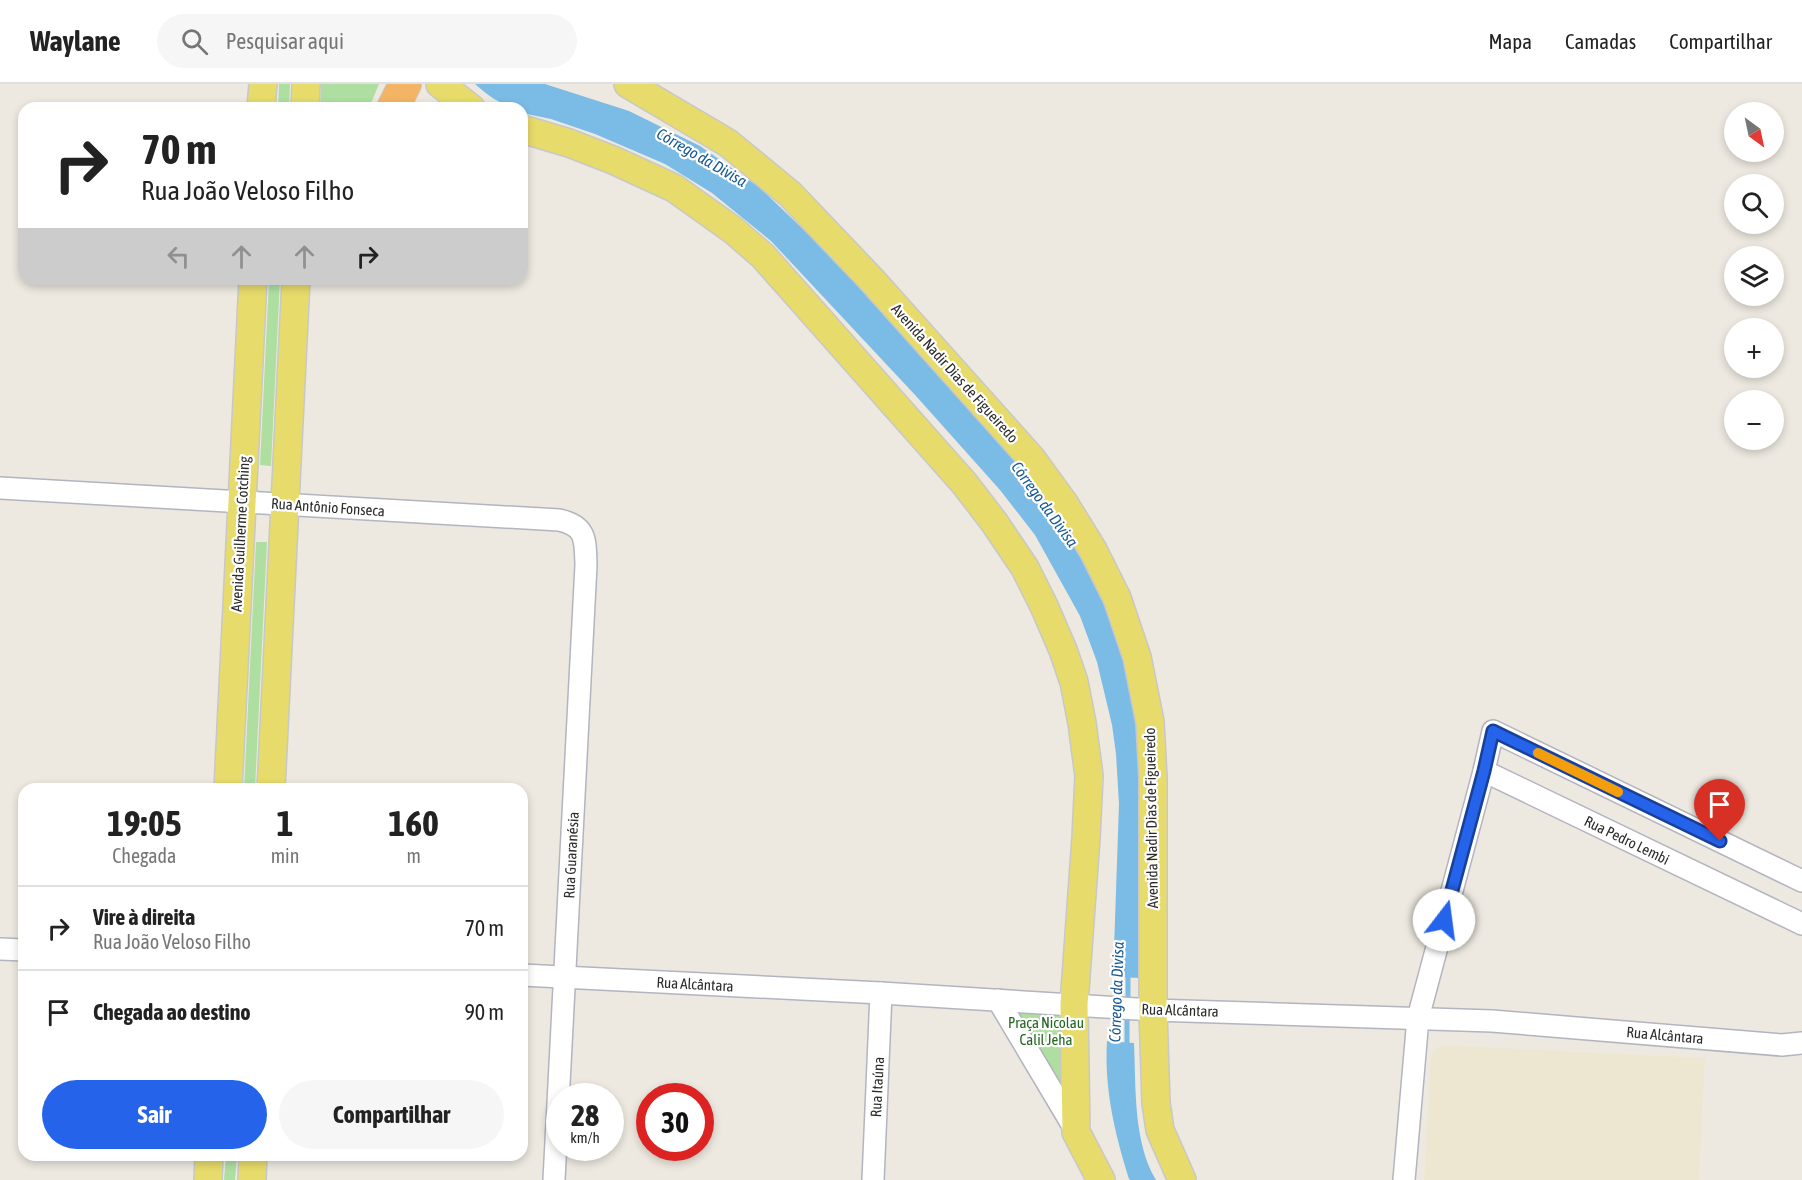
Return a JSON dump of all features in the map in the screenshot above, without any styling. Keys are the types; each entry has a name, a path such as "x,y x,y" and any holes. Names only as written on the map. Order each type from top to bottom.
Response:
{"highway":[{"path":"396,102 405,84"}],"main road":[{"path":"261,102 262,84"},
{"path":"305,102 306,84"},
{"path":"440,84 463,102"},
{"name":"Avenida Nadir Dias de Figueiredo","path":"628,84 728,143 790,194 871,279 1032,459 1064,502 1118,598 1137,657 1150,722 1153,778 1144,1009 1160,1130 1182,1180"},
{"path":"528,131 613,160 674,188 706,209 763,256 964,483 994,522 1024,568 1059,639 1074,682 1089,776 1086,838 1086,1005 1076,1132 1101,1180"},
{"name":"Avenida Guilherme Cotching","path":"228,783 253,285"},
{"path":"271,783 296,285"},
{"path":"208,1180 209,1161"},
{"path":"252,1180 253,1161"}],"street":[{"name":"Rua Antônio Fonseca","path":"0,488 559,520 571,523 581,531"},
{"name":"Rua Guaranésia","path":"554,1180 586,565 581,531"},
{"path":"1404,1180 1418,1018 1493,731 1802,881"},
{"name":"Rua Pedro Lembi","path":"1484,771 1802,924"},
{"path":"0,949 18,950"},
{"name":"Rua Alcântara","path":"528,975 1144,1009 1492,1021 1782,1045 1802,1043"},
{"name":"Rua Itaúna","path":"873,1180 881,993"},
{"path":"999,1000 1076,1132"}],"shaded area":[{"path":"1441,1045 1705,1058 1699,1180 1424,1180 1431,1054"}],"green space":[{"path":"279,84 290,84 289,102 278,102"},
{"path":"321,84 379,84 372,102 320,102"},
{"path":"269,285 280,285 271,466 260,465"},
{"path":"256,542 267,542 255,783 244,783"},
{"name":"Praça Nicolau Calil Jeha","path":"1017,1013 1061,1014 1064,1088"},
{"path":"226,1161 237,1161 235,1180 224,1180"}],"water":[{"path":"475,84 545,84 629,111 700,146 759,187 827,252 1030,468 1101,579 1147,730 1141,978 1113,977 1119,804 1112,725 1097,662 1080,616 1035,535 1000,490 916,396 771,241 712,193 665,164 595,134 551,119 528,114 528,102 499,102"},
{"path":"1107,1041 1134,1043 1139,1131 1143,1149 1156,1180 1129,1179 1119,1145 1109,1094"}],"waterway":[{"name":"Córrego da Divisa","path":"1128,971 1128,1004"},
{"name":"Córrego da Divisa","path":"1127,1013 1127,1049"}],"slow traffic":[{"path":"1538,753 1618,792"}],"route":[{"path":"1444,920 1493,731 1720,841"}]}
